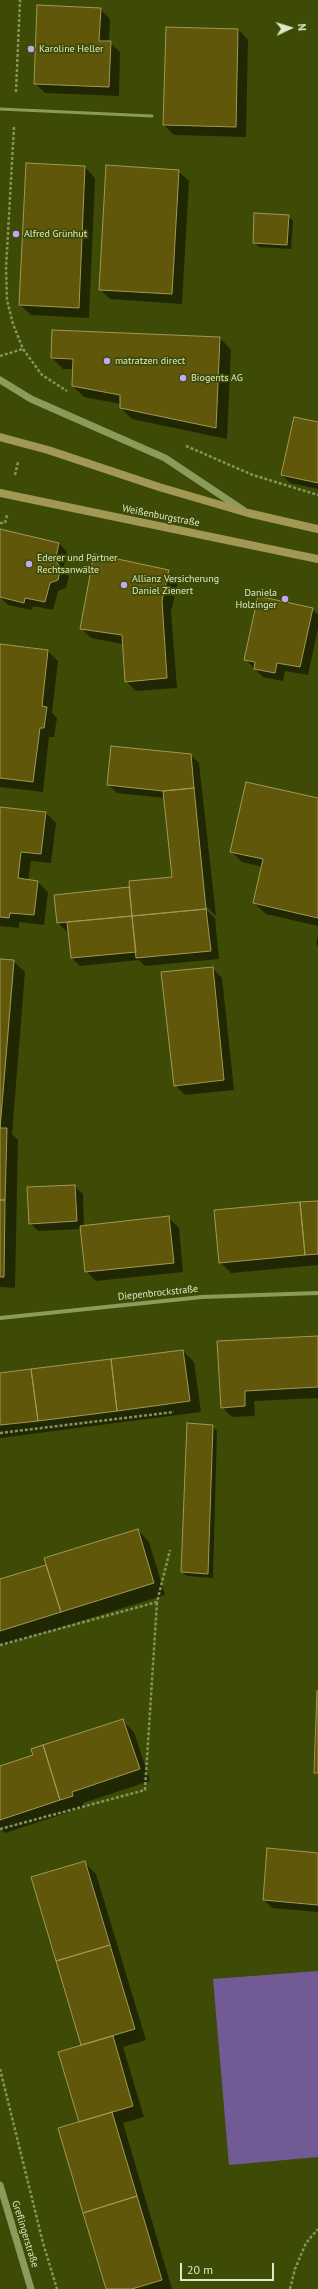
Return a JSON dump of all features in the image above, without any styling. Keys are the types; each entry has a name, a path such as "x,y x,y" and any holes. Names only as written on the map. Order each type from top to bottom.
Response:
{"main road":[{"path":"0,437 48,450 159,487 248,513 318,529"},
{"name":"Weißenburgstraße","path":"0,493 318,559"}],"street":[{"path":"0,380 31,399 165,458 248,513"},
{"name":"Diepenbrockstraße","path":"0,1318 202,1296 318,1293"},
{"name":"Greflingerstraße","path":"0,2185 31,2289"}],"lane":[{"path":"0,109 152,116"}],"path":[{"path":"20,0 6,268 7,300 12,324 23,349 42,375 71,393"},
{"path":"0,356 23,349"},
{"path":"181,444 253,475 318,495"},
{"path":"0,523 5,523"},
{"path":"0,1433 174,1412"},
{"path":"0,1829 145,1790 157,1602 170,1550"},
{"path":"0,1645 157,1602"},
{"path":"0,2069 43,2243 57,2289"},
{"path":"290,2289 295,2269 306,2243 318,2229"}],"shaded area":[{"path":"318,1971 318,2157 229,2165 213,1979"}],"building":[{"path":"37,5 101,8 99,41 111,41 109,87 34,84"},
{"path":"166,27 238,29 236,127 163,125"},
{"path":"26,163 85,166 79,308 19,305"},
{"path":"106,165 179,170 172,294 99,290"},
{"path":"254,213 289,215 287,245 253,243"},
{"path":"52,330 220,337 216,428 120,408 120,395 72,386 73,359 51,358"},
{"path":"294,417 318,422 318,483 281,475"},
{"name":"Ederer und Partner Rechtsanwälte","path":"0,529 59,543 55,561 61,567 58,580 50,583 45,602 25,598 24,603 0,597"},
{"path":"94,554 169,570 162,601 167,678 125,682 122,635 80,629"},
{"path":"258,596 313,608 300,667 277,663 275,673 254,669 255,662 244,660"},
{"path":"0,644 48,650 42,706 47,707 44,728 40,728 33,782 0,778"},
{"path":"111,746 191,754 194,788 163,791 107,785"},
{"path":"246,782 318,798 318,918 253,903 263,859 230,852"},
{"path":"194,788 206,909 132,916 129,881 172,877 163,791"},
{"path":"0,807 46,812 41,854 21,852 18,878 38,881 34,915 10,913 9,918 0,917"},
{"path":"129,887 132,916 57,923 54,895"},
{"path":"206,909 211,951 136,958 132,916"},
{"path":"132,916 136,952 71,958 67,922"},
{"path":"0,959 14,960 0,1128"},
{"path":"213,967 224,1080 174,1086 161,972"},
{"path":"0,1128 7,1128 5,1200 0,1200"},
{"path":"75,1185 77,1221 29,1224 27,1187"},
{"path":"0,1200 5,1200 4,1277 0,1277"},
{"path":"318,1201 318,1254 305,1255 300,1202"},
{"path":"300,1202 305,1255 219,1263 214,1210"},
{"path":"169,1216 174,1263 85,1272 80,1226"},
{"path":"318,1336 318,1387 245,1391 245,1406 221,1408 217,1341"},
{"path":"183,1350 190,1401 117,1411 111,1359"},
{"path":"111,1359 117,1411 38,1421 31,1369"},
{"path":"31,1369 38,1421 0,1425 0,1373"},
{"path":"187,1423 213,1425 208,1574 181,1572"},
{"path":"138,1529 154,1583 61,1612 44,1558"},
{"path":"46,1565 61,1612 0,1631 0,1579"},
{"path":"317,1691 318,1773 314,1773"},
{"path":"123,1719 140,1769 72,1792 73,1796 60,1800 43,1745"},
{"path":"43,1745 60,1800 0,1820 0,1766 33,1755 31,1749"},
{"path":"267,1848 318,1853 318,1905 263,1900"},
{"path":"85,1861 110,1945 56,1961 31,1877"},
{"path":"110,1945 135,2029 81,2045 56,1961"},
{"path":"113,2036 133,2106 79,2122 58,2052"},
{"path":"112,2112 137,2196 83,2213 58,2128"},
{"path":"137,2196 162,2280 132,2289 106,2289 83,2213"}],"place":[{"name":"Karoline Heller","path":"31,49"},
{"name":"Alfred Grünhut","path":"16,234"},
{"name":"matratzen direct","path":"107,361"},
{"name":"Biogents AG","path":"183,378"},
{"name":"Ederer und Partner Rechtsanwälte","path":"29,564"},
{"name":"Allianz Versicherung Daniel Zienert","path":"124,585"},
{"name":"Daniela Holzinger","path":"285,599"}]}
